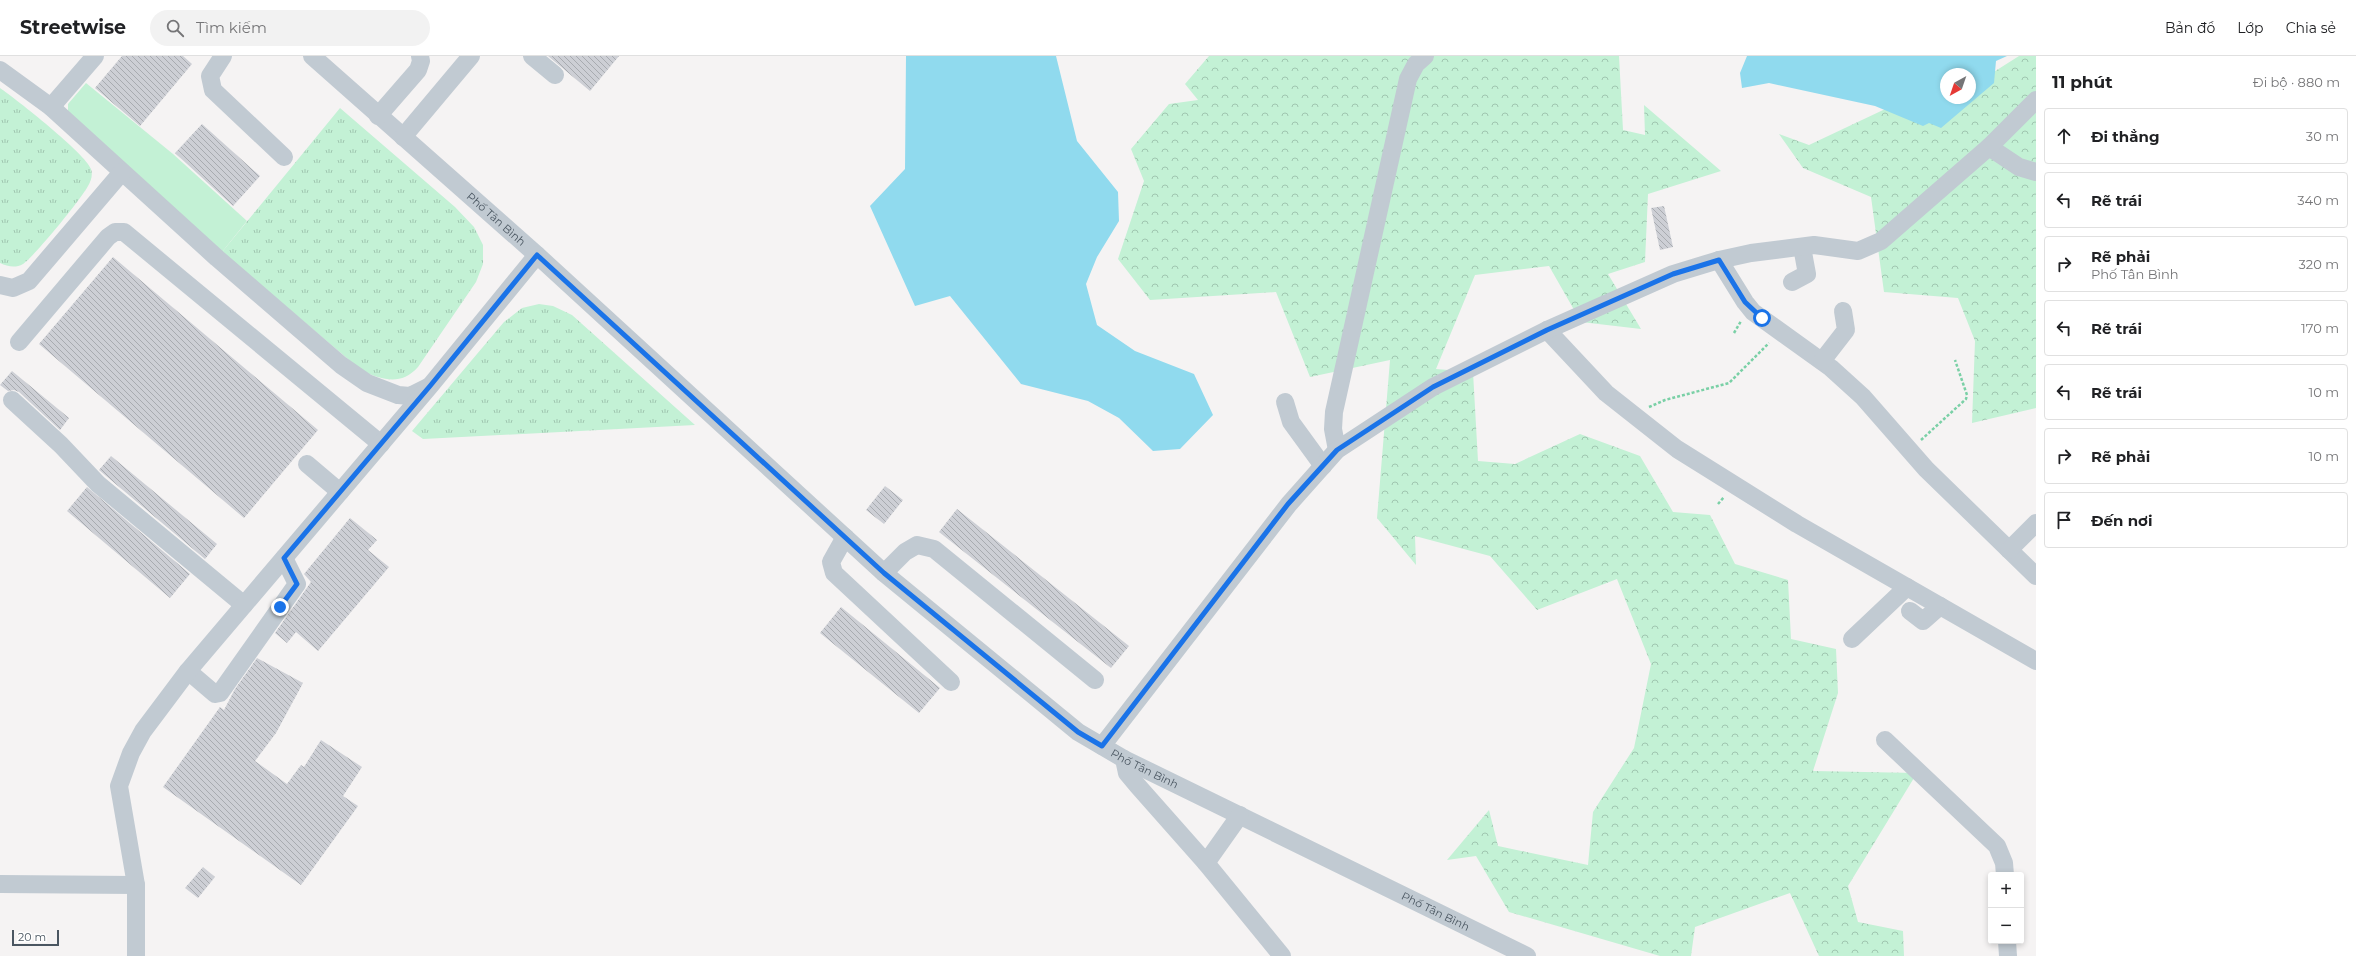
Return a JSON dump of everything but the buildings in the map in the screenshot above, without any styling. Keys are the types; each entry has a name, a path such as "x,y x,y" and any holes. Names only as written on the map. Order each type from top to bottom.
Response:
{"street":[{"path":"51,107 95,56"},
{"path":"223,56 210,76 213,90 284,158"},
{"name":"Phố Tân Bình","path":"312,56 378,116 537,255 884,573 1078,732 1124,758 1527,956"},
{"path":"378,116 418,70 421,61 420,56"},
{"path":"403,137 471,56"},
{"path":"532,56 555,75"},
{"path":"1337,450 1333,429 1334,412 1384,184 1408,80 1416,64 1425,56"},
{"path":"0,70 51,107 295,328 357,377 382,390 403,396 415,394 430,386"},
{"path":"1102,746 1288,504 1337,450 1433,387 1547,330 1673,274 1719,260 1814,245 1858,251 1870,248 1881,242 1989,147 2036,100"},
{"path":"1989,147 2019,167 2036,172"},
{"path":"0,285 13,288 29,281 122,172"},
{"path":"19,342 108,237 115,232 124,232 381,444"},
{"path":"1792,282 1807,274 1802,247"},
{"path":"136,956 136,885 119,786 137,742 154,716 188,671 430,386 537,255"},
{"path":"1719,260 1745,302 1754,312 1822,361 1863,397 1926,469 2036,576"},
{"path":"1822,361 1846,330 1842,311"},
{"path":"1547,330 1606,393 1677,449 1797,524 2036,661"},
{"path":"12,400 61,445 98,484 244,605"},
{"path":"1285,402 1291,422 1324,466"},
{"path":"307,464 340,492"},
{"path":"2009,550 2036,523"},
{"path":"845,537 831,562 834,573 952,682"},
{"path":"884,573 905,552 917,545 934,549 1095,680"},
{"path":"188,671 214,694 220,693 297,584 284,558"},
{"path":"1852,639 1908,588"},
{"path":"1910,611 1924,621 1940,606"},
{"path":"1885,740 1997,846 2004,863 2005,872"},
{"path":"1124,758 1127,773 1206,863 1282,956"},
{"path":"1206,863 1240,815"},
{"path":"0,884 136,885"},
{"path":"2008,944 2008,956"}],"path":[{"path":"1636,416 1642,410 1665,400 1729,383 1781,331"},
{"path":"1909,450 1966,399 1954,360"}],"green space":[{"path":"1209,56 1619,56 1623,130 1645,135 1644,105 1721,171 1648,194 1645,262 1608,274 1641,329 1581,322 1549,266 1475,275 1436,369 1473,372 1478,461 1515,464 1580,434 1640,456 1673,512 1710,515 1735,564 1788,580 1791,639 1836,649 1838,693 1813,771 1917,773 1848,886 1858,922 1903,931 1904,956 1819,956 1790,893 1695,927 1691,956 1660,956 1509,912 1476,856 1447,860 1489,810 1498,846 1588,865 1593,812 1634,748 1651,664 1617,579 1537,610 1490,556 1415,536 1416,565 1377,518 1390,360 1310,377 1276,292 1150,300 1118,259 1144,181 1131,149 1169,104 1198,100 1185,84"},
{"path":"2019,56 2036,56 2036,408 1972,423 1975,341 1958,298 1884,292 1871,197 1803,168 1779,134 1809,145 1917,94 1940,96 1940,104 1976,104 1976,83"},
{"path":"86,83 173,154 247,221 222,252 68,113 68,104"},
{"path":"0,88 35,115 77,152 91,169 92,173 90,182 84,193 57,227 37,251 23,264 15,266 0,263"},
{"path":"340,108 455,207 474,227 483,245 483,264 476,282 418,367 412,373 398,379 384,379 362,371 222,252"},
{"path":"539,304 553,306 572,315 695,425 423,439 412,431 504,322 522,308"}],"water":[{"path":"906,56 1056,56 1077,141 1118,192 1119,221 1097,257 1086,284 1097,325 1135,351 1194,374 1213,415 1180,449 1153,451 1119,418 1088,401 1021,384 950,296 915,306 870,206 905,169"},
{"path":"1747,56 2007,56 1996,61 1994,83 1976,98 1976,68 1940,68 1940,104 1969,104 1941,128 1929,123 1923,126 1875,106 1769,83 1742,88 1740,73"}],"route":[{"path":"280,607 297,584 284,558 430,386 537,255 884,573 1078,732 1102,746 1288,504 1337,450 1433,387 1547,330 1673,274 1719,260 1745,302 1762,318"}]}
